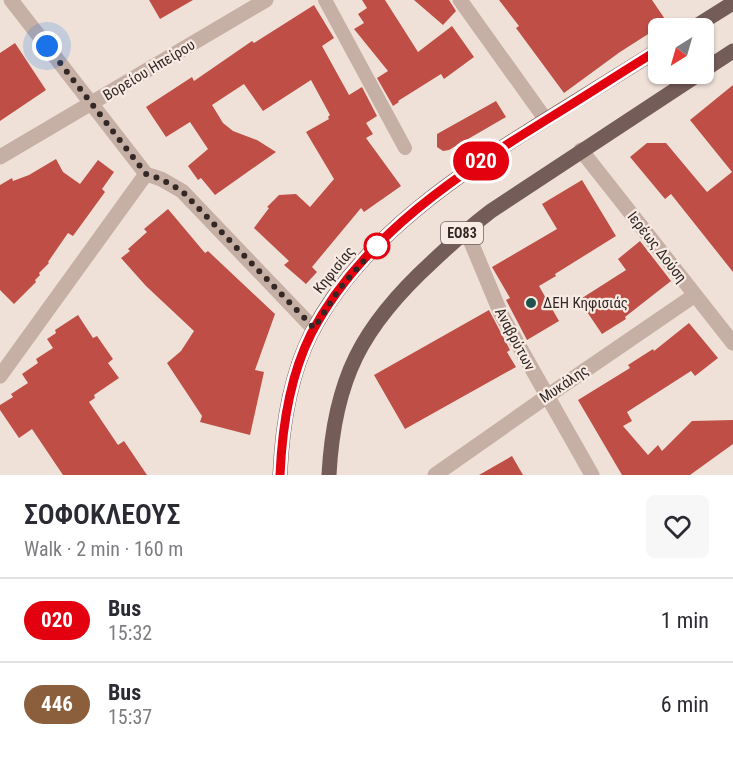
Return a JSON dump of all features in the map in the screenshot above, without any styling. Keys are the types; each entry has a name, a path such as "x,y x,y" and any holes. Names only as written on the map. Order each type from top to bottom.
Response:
{"main road":[{"path":"709,18 733,3"},
{"path":"714,63 733,51"},
{"name":"Κηφισίας","path":"280,475 284,430 300,362 314,328 340,288 362,262 430,198 489,156 648,56"},
{"name":"ΕΟ83","path":"329,475 332,442 340,401 351,366 381,314 402,290 466,230 581,150 683,84"}],"street":[{"path":"11,0 146,174 161,179 182,191 314,328"},
{"name":"Βορείου Ηπείρου","path":"0,158 266,0"},
{"path":"325,0 405,148"},
{"path":"460,0 546,120"},
{"name":"Ιερέως Δούση","path":"581,150 733,343"},
{"path":"0,376 146,174"},
{"name":"Αναβρύτων","path":"466,230 501,314 592,475"},
{"name":"Μυκάλης","path":"435,475 695,296"}],"building":[{"path":"149,0 193,0 160,19"},
{"path":"362,0 385,0 418,52 452,26 474,57 444,79 441,74 393,106 377,78 388,71 354,29 364,23 358,14 367,8"},
{"path":"414,0 449,0 456,11 443,25"},
{"path":"499,0 652,0 664,18 648,18 648,34 564,93 516,28 519,26"},
{"path":"314,5 334,38 322,46 349,95 362,87 377,116 366,123 373,134 366,138 401,186 364,212 361,208 312,267 317,272 306,284 284,265 289,261 254,228 269,208 267,207 279,195 296,194 310,207 334,179 306,132 329,119 330,115 311,80 263,111 244,84 212,105 223,123 233,131 257,140 276,152 215,195 201,178 198,180 188,166 208,149 190,122 166,137 146,107 192,77 194,81 252,41 254,43"},
{"path":"15,43 46,90 0,121 0,53"},
{"path":"733,85 733,272 671,194 665,199 630,157 647,143 666,143 707,192 732,172 690,120"},
{"path":"496,101 506,117 449,150 443,151 437,147 437,134"},
{"path":"56,159 63,172 80,184 98,160 114,172 102,189 105,192 73,236 68,233 49,263 39,273 36,282 14,304 0,290 0,185 12,178 13,181 29,175"},
{"path":"582,180 616,236 539,286 559,321 527,340 506,300 510,298 492,267 557,229 542,204"},
{"path":"168,209 205,253 208,251 275,314 255,370 264,372 250,435 200,422 202,416 167,363 181,351 194,331 146,286 121,258 147,232 144,229"},
{"path":"640,241 671,281 625,317 626,319 602,334 579,300 626,270 618,259"},
{"path":"489,310 510,350 507,352 516,367 405,429 374,375"},
{"path":"78,315 93,338 97,336 113,359 108,363 119,378 94,395 95,398 89,402 118,445 124,441 147,475 63,475 32,429 19,438 0,410 0,405 13,397 11,394 28,383 22,374 38,363 36,359 53,348 47,339 56,333 55,330"},
{"path":"689,323 718,358 695,376 691,371 627,412 632,421 623,426 648,455 658,445 662,451 692,421 733,420 733,444 690,475 622,475 578,400 630,368 628,365 653,349 654,351"},
{"path":"512,456 523,475 479,475"}],"bus line":[{"name":"020","path":"280,475 288,408 300,362 310,336 340,288 362,262 430,198 458,177 648,56"}],"place":[{"name":"ΔΕΗ Κηφισιάς","path":"531,303"}],"route":[{"path":"47,46 146,174 161,179 182,191 314,328 340,288 377,246"}]}
